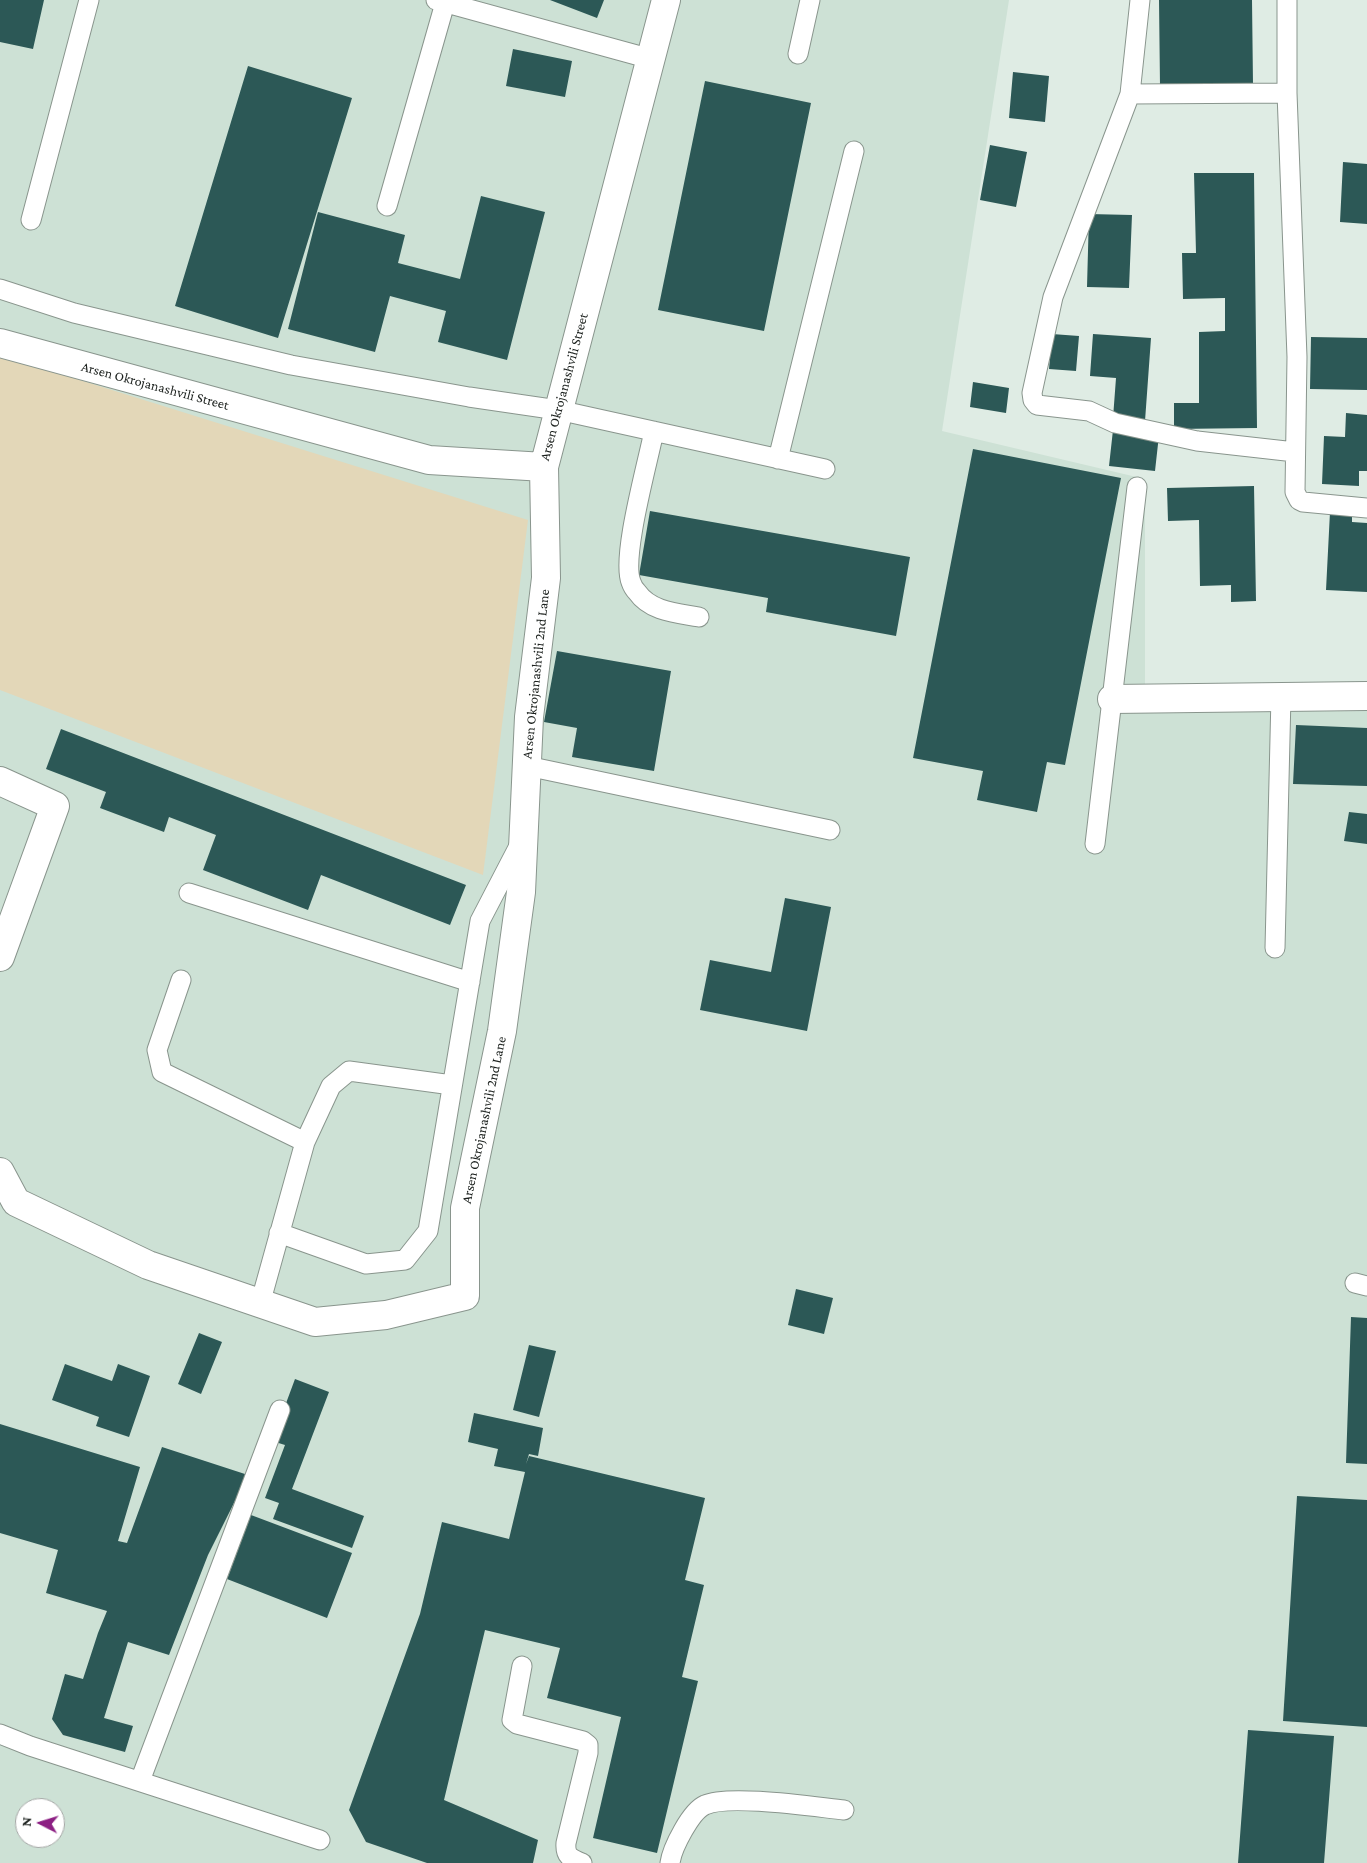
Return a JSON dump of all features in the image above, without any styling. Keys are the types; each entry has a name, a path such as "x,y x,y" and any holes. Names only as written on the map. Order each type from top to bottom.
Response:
{"street":[{"name":"Arsen Okrojanashvili Street","path":"0,344 429,460 544,467 666,0"},
{"name":"Arsen Okrojanashvili 2nd Lane","path":"0,1172 16,1202 148,1265 315,1322 386,1315 465,1296 465,1208 502,1031 521,892 529,717 546,578 544,467"},
{"path":"1112,699 1367,696"},
{"path":"0,782 55,806 0,957"}],"lane":[{"path":"31,220 89,0"},
{"path":"798,54 810,0"},
{"path":"1140,0 1130,94 1053,297 1032,393 1033,400 1037,405 1089,411 1115,423 1198,441 1295,452"},
{"path":"1287,0 1286,93 1296,358 1295,492 1299,500 1310,503 1367,508"},
{"path":"387,206 440,1 650,59"},
{"path":"1130,94 1286,93"},
{"path":"778,459 854,151"},
{"path":"0,288 74,313 291,365 469,397 558,410 825,470"},
{"path":"654,431 630,544 631,582 637,594 650,605 665,612 699,617"},
{"path":"1095,844 1137,487"},
{"path":"1275,948 1281,696"},
{"path":"527,766 830,830"},
{"path":"279,1233 366,1264 405,1260 428,1231 480,921 524,836"},
{"path":"189,893 470,982"},
{"path":"181,980 157,1050 162,1072 305,1142"},
{"path":"260,1304 305,1142 331,1086 349,1071 452,1085"},
{"path":"140,1780 280,1410"},
{"path":"522,1666 512,1720 517,1724 584,1741 588,1745 588,1753 566,1843 566,1852 569,1858 582,1863"},
{"path":"0,1734 30,1746 140,1780 320,1840"},
{"path":"670,1863 671,1854 694,1813 705,1805 734,1802 765,1802 844,1810"}],"shaded area":[{"path":"0,0 1009,0 942,431 1145,479 1145,712 1367,711 1367,1863 0,1863"},
{"path":"0,355 528,520 483,875 0,690"}],"building":[{"path":"0,0 44,0 33,49 0,42"},
{"path":"550,0 604,0 597,18"},
{"path":"1159,0 1252,0 1253,85 1160,86"},
{"path":"513,49 572,61 565,97 506,86"},
{"path":"248,66 352,98 278,338 175,306"},
{"path":"1013,72 1049,76 1045,122 1009,118"},
{"path":"705,81 811,103 764,331 658,310"},
{"path":"990,145 1027,152 1016,207 980,200"},
{"path":"1343,162 1367,164 1367,224 1340,222"},
{"path":"1194,173 1254,173 1257,428 1174,429 1174,403 1199,403 1199,332 1225,331 1225,298 1183,299 1182,253 1196,253"},
{"path":"481,196 545,212 507,360 438,342 446,311 390,296 375,352 288,329 318,212 405,235 398,263 460,279"},
{"path":"1089,214 1132,215 1129,288 1087,287"},
{"path":"1052,334 1079,336 1076,371 1049,369"},
{"path":"1093,334 1151,338 1145,421 1113,418 1116,378 1090,376"},
{"path":"1311,337 1367,338 1367,390 1310,389"},
{"path":"973,382 1009,388 1006,413 970,407"},
{"path":"1346,413 1367,415 1367,471 1359,471 1359,486 1322,484 1324,436 1345,437"},
{"path":"1113,430 1159,435 1155,471 1109,466"},
{"path":"973,449 1121,478 1065,765 1047,762 1037,812 977,800 983,771 913,758"},
{"path":"1254,486 1256,601 1231,602 1231,585 1200,586 1199,520 1168,521 1167,488"},
{"path":"650,511 910,557 896,636 766,612 768,598 639,575"},
{"path":"1330,512 1352,513 1352,522 1367,523 1367,592 1326,590"},
{"path":"557,651 671,671 654,771 572,757 577,728 544,722"},
{"path":"1296,725 1367,728 1367,786 1293,784"},
{"path":"61,729 466,885 450,925 321,875 308,910 203,870 216,835 169,817 164,832 100,808 106,792 46,769"},
{"path":"1349,812 1367,814 1367,844 1344,841"},
{"path":"785,898 831,907 807,1031 700,1010 710,960 771,972"},
{"path":"796,1289 833,1298 824,1334 788,1325"},
{"path":"1351,1317 1367,1318 1367,1464 1346,1463"},
{"path":"199,1333 222,1342 201,1394 178,1384"},
{"path":"529,1345 556,1351 539,1417 513,1410"},
{"path":"65,1364 112,1381 118,1364 150,1376 129,1437 96,1426 99,1417 52,1400"},
{"path":"295,1379 329,1392 292,1489 364,1516 352,1548 273,1519 279,1503 265,1498 285,1445 272,1441"},
{"path":"474,1413 543,1428 538,1456 529,1454 526,1464 529,1456 705,1498 685,1580 704,1585 682,1677 698,1681 657,1853 593,1838 621,1717 547,1698 560,1648 485,1630 444,1800 538,1840 533,1863 427,1863 366,1842 349,1810 420,1614 442,1522 509,1539 525,1472 494,1466 498,1449 468,1442"},
{"path":"0,1424 140,1467 118,1541 127,1543 162,1447 248,1475 208,1555 169,1655 128,1642 104,1718 133,1726 125,1752 63,1735 52,1719 65,1674 83,1679 107,1611 46,1593 58,1550 0,1533"},
{"path":"1297,1496 1367,1500 1367,1727 1283,1721"},
{"path":"251,1515 352,1553 327,1618 227,1579"},
{"path":"1248,1730 1334,1736 1324,1863 1238,1863"}]}
